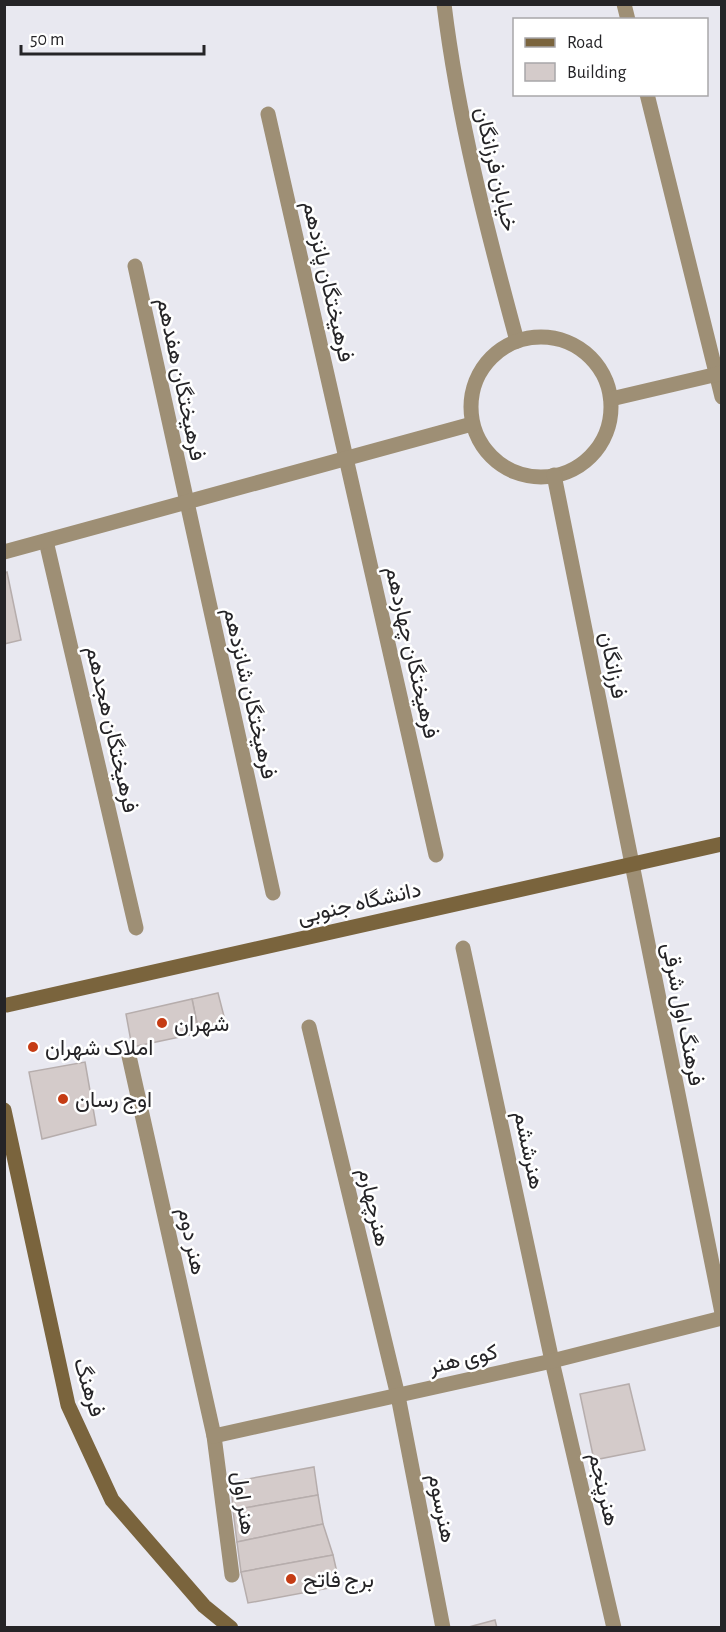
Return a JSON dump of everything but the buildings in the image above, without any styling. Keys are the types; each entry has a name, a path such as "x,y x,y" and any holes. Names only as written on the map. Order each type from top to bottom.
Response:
{"street":[{"name":"خیابان فرزانگان","path":"444,4 453,74 480,202 517,341"},
{"path":"648,96 719,374 722,397"},
{"name":"فرهیختگان پانزدهم","path":"268,114 345,459"},
{"name":"فرهیختگان هفدهم","path":"135,266 186,502"},
{"path":"529,337 552,337 574,344 592,358 605,377 611,399 610,422 600,444 585,462 564,473 554,475 541,477 518,474 498,463 482,445 472,424 470,400 477,377 489,358 507,344 529,337"},
{"path":"611,399 719,374"},
{"path":"4,552 472,424"},
{"name":"فرهیختگان چهاردهم","path":"345,459 436,855"},
{"name":"فرزانگان","path":"554,475 631,864"},
{"name":"فرهیختگان شانزدهم","path":"186,502 273,893"},
{"name":"فرهیختگان هجدهم","path":"46,541 136,928"},
{"name":"دانشگاه جنوبی","path":"5,1007 722,843"},
{"name":"فرهنگ اول شرقی","path":"631,864 722,1313"},
{"name":"هنرششم","path":"463,948 552,1361"},
{"name":"هنرچهارم","path":"309,1027 398,1396"},
{"name":"هنر دوم","path":"129,1056 214,1436"},
{"name":"فرهنگ","path":"4,1110 68,1405 112,1500 204,1606 231,1628"},
{"name":"کوی هنر","path":"214,1436 552,1361 722,1318"},
{"name":"هنرپنجم","path":"552,1361 614,1628"},
{"name":"هنرسوم","path":"398,1396 443,1628"},
{"name":"هنر اول","path":"214,1436 232,1575"}],"place":[{"name":"شهران","path":"162,1023"},
{"name":"املاک شهران","path":"33,1047"},
{"name":"اوج رسان","path":"63,1099"},
{"name":"برج فاتح","path":"291,1579"}]}
